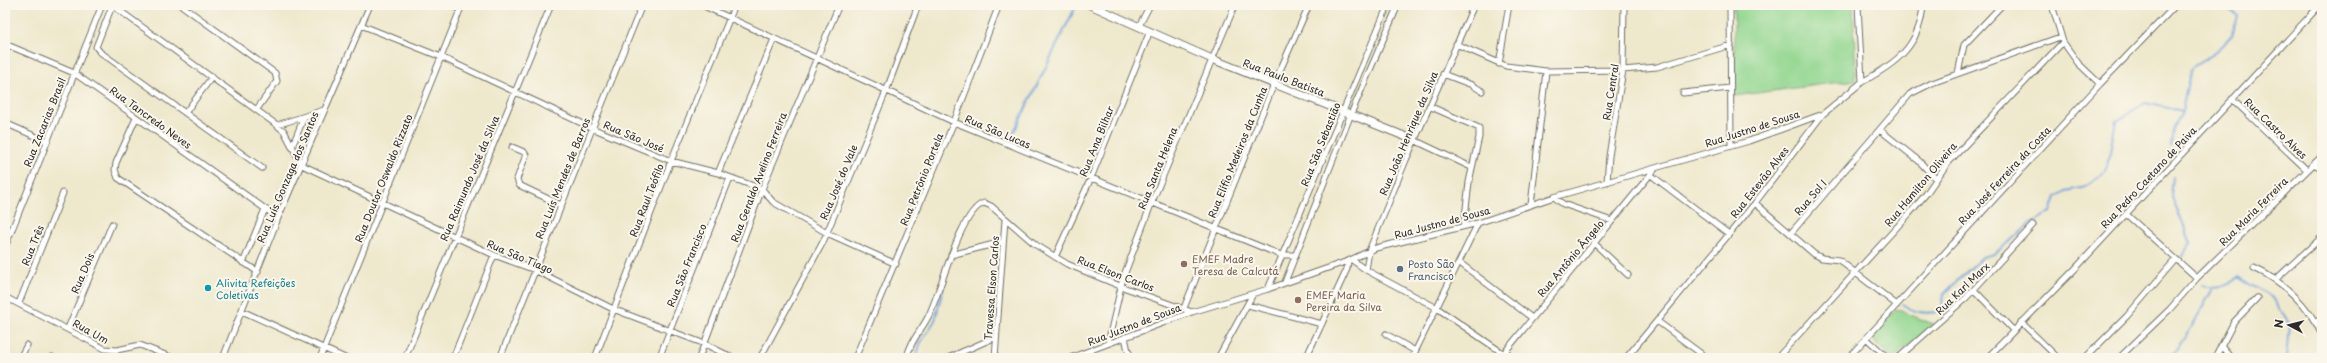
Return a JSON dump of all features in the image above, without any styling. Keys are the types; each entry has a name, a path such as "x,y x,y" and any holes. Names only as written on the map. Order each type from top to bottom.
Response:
{"street":[{"name":"Rua Zacarias Brasil","path":"5,247 101,5"},
{"path":"262,168 100,52 96,47 112,5 277,125 284,132 302,165"},
{"path":"181,5 275,73 277,81 257,109"},
{"name":"Rua Luís Gonzaga dos Santos","path":"223,358 278,218 370,5"},
{"name":"Rua Doutor Oswaldo Rizzato","path":"320,358 384,203 462,5"},
{"name":"Rua Raimundo José da Silva","path":"405,358 551,5"},
{"name":"Rua Luís Mendes de Barros","path":"500,358 642,5"},
{"name":"Rua São Lucas","path":"702,5 730,16 815,59 887,89 954,122 1281,255 1294,255"},
{"name":"Rua Raul Teófilo","path":"594,358 671,161 735,5"},
{"name":"Rua Geraldo Avelino Ferreira","path":"698,358 705,344 762,189 815,59 839,5"},
{"name":"Rua José do Vale","path":"760,358 795,296 827,233 887,89 918,5"},
{"name":"Rua Petrônio Portela","path":"855,358 896,264 954,122 999,5"},
{"name":"Rua Paulo Batista","path":"1090,5 1212,59 1343,110 1414,140 1471,167"},
{"path":"1139,26 1150,5"},
{"name":"Rua Santa Helena","path":"1108,343 1120,286 1152,202 1235,5"},
{"name":"Rua Elífio Medeiros da Cunha","path":"1184,308 1274,84 1309,5"},
{"name":"Rua São Sebastião","path":"1268,289 1281,255 1307,200 1343,110 1388,5"},
{"name":"Rua São Sebastião","path":"1285,282 1294,255 1332,165 1351,114 1398,5"},
{"name":"Rua João Henrique da Silva","path":"1366,270 1369,251 1414,140 1474,5"},
{"path":"1499,64 1509,5"},
{"name":"Rua Central","path":"1607,182 1609,156 1623,70 1624,5"},
{"path":"1730,5 1731,146"},
{"path":"1858,5 1862,82"},
{"name":"Rua Estevão Alves","path":"1626,358 1755,202 1823,114 1862,82 1892,65 1905,52 1916,33 1922,5"},
{"path":"1958,73 1964,45 2002,5"},
{"path":"2052,5 2062,39 2078,63 2100,84"},
{"name":"Rua José Ferreira da Costa","path":"1848,358 2100,84 2176,5"},
{"name":"Rua Pedro Caetano de Paiva","path":"1987,358 2021,322 2075,270 2232,98 2320,5"},
{"name":"Rua São José","path":"361,25 441,57 592,128 671,161 718,173 762,189 773,202 827,233 896,264"},
{"name":"Rua Ana Bilhar","path":"1055,257 1091,178 1150,31"},
{"path":"718,173 774,39"},
{"name":"Rua Sol I","path":"1790,233 1880,130 1902,101 1910,94 1932,83 1958,73 2062,39"},
{"name":"Rua Hamilton Oliveira","path":"1777,358 1856,273 1926,194 1946,164 2062,39"},
{"name":"Rua Tancredo Neves","path":"5,44 74,73 278,218"},
{"path":"1456,44 1499,64 1530,71 1623,70 1666,65 1731,45"},
{"path":"1367,55 1375,60"},
{"path":"1531,205 1546,71"},
{"path":"1443,74 1472,85 1482,91"},
{"path":"185,113 212,77"},
{"path":"1683,93 1730,88"},
{"name":"Rua Castro Alves","path":"2232,98 2307,170"},
{"path":"1429,106 1477,126 1480,132 1471,167 1464,226"},
{"path":"277,125 324,110"},
{"name":"Rua Justno de Sousa","path":"1070,358 1192,312 1268,289 1350,260 1369,251 1478,223 1554,197 1655,170 1731,146 1823,114"},
{"path":"292,147 304,117"},
{"path":"136,118 116,163 116,174 122,182 258,272"},
{"path":"5,122 46,141"},
{"path":"1880,130 1919,161 1936,179"},
{"path":"512,147 524,152 526,155 517,179 519,185 561,205"},
{"name":"Rua Maria Ferreira","path":"2119,358 2170,309 2197,278 2322,156"},
{"path":"1323,161 1332,165"},
{"path":"2313,164 2322,168"},
{"name":"Rua São Tiago","path":"302,165 454,237 494,255 535,270 613,309 705,344 734,358"},
{"name":"Rua Antônio Ângelo","path":"1502,356 1655,170"},
{"path":"1651,175 1729,234"},
{"name":"Rua São Francisco","path":"659,358 669,330 695,271 730,178"},
{"name":"Rua Três","path":"19,303 63,193"},
{"path":"1554,197 1563,204 1612,221"},
{"path":"1307,200 1316,204"},
{"path":"1755,202 1814,254 1822,258 1835,258 1897,305"},
{"name":"Rua Elson Carlos","path":"951,255 976,207 980,204 987,204 1036,245 1055,257 1120,286 1192,312"},
{"path":"243,263 264,209"},
{"path":"2126,214 2197,278"},
{"name":"Travessa Elson Carlos","path":"995,358 1002,242 1005,220"},
{"path":"1412,358 1460,263 1478,223"},
{"name":"Rua Dois","path":"68,328 112,224"},
{"name":"Rua Karl Marx","path":"1898,358 1974,290 2033,225"},
{"path":"2275,280 2322,236"},
{"path":"907,358 909,348 928,317 951,255 1002,242"},
{"path":"1594,243 1628,275"},
{"path":"453,358 494,255"},
{"path":"1306,358 1350,260 1437,308 1502,356 1510,358"},
{"path":"2085,358 2127,316 2176,260"},
{"path":"1460,263 1532,318"},
{"path":"2254,268 2275,280 2301,303 2316,322 2322,335"},
{"path":"1974,290 2013,330"},
{"path":"1218,358 1253,294"},
{"name":"Rua Um","path":"5,297 68,328 109,351 140,345 173,358"},
{"path":"2215,358 2220,346 2237,319 2258,298"},
{"path":"1248,305 1322,324"},
{"path":"242,311 345,358"},
{"path":"2316,322 2322,316"},
{"path":"1657,321 1707,358"},
{"path":"2021,322 2058,358"},
{"path":"1386,334 1415,351"},
{"path":"948,358 996,337"},
{"path":"1125,337 1128,351 1132,358"},
{"path":"1866,338 1888,358"},
{"path":"20,358 27,345"},
{"path":"2220,346 2231,358"}],"green space":[{"path":"1734,5 1853,5 1856,80 1734,96"},
{"path":"1896,309 1933,324 1895,357 1891,357 1872,340 1873,333"}],"waterway":[{"path":"1902,304 1918,312 1937,312 1942,306 1944,294 1982,257 1994,254 2033,222 2051,212 2056,197 2066,191 2082,188 2106,172 2116,121 2145,103 2182,111 2191,68 2212,55 2232,35 2238,16 2222,5"},
{"path":"1011,138 1076,6"},
{"path":"2171,145 2173,130 2182,111"},
{"path":"2173,177 2171,196 2191,243 2180,259"},
{"path":"2202,285 2212,288 2222,287 2226,286 2238,277 2272,298 2290,325 2287,358"},
{"path":"916,358 920,344 935,320 944,284"},
{"path":"2171,358 2193,325 2212,290"}],"place":[{"name":"EMEF Madre Teresa de Calcutá","path":"1184,264"},
{"name":"Posto São Francisco","path":"1400,269"},
{"name":"Alivita Refeições Coletivas","path":"208,288"},
{"name":"EMEF Maria Pereira da Silva","path":"1298,300"}]}
